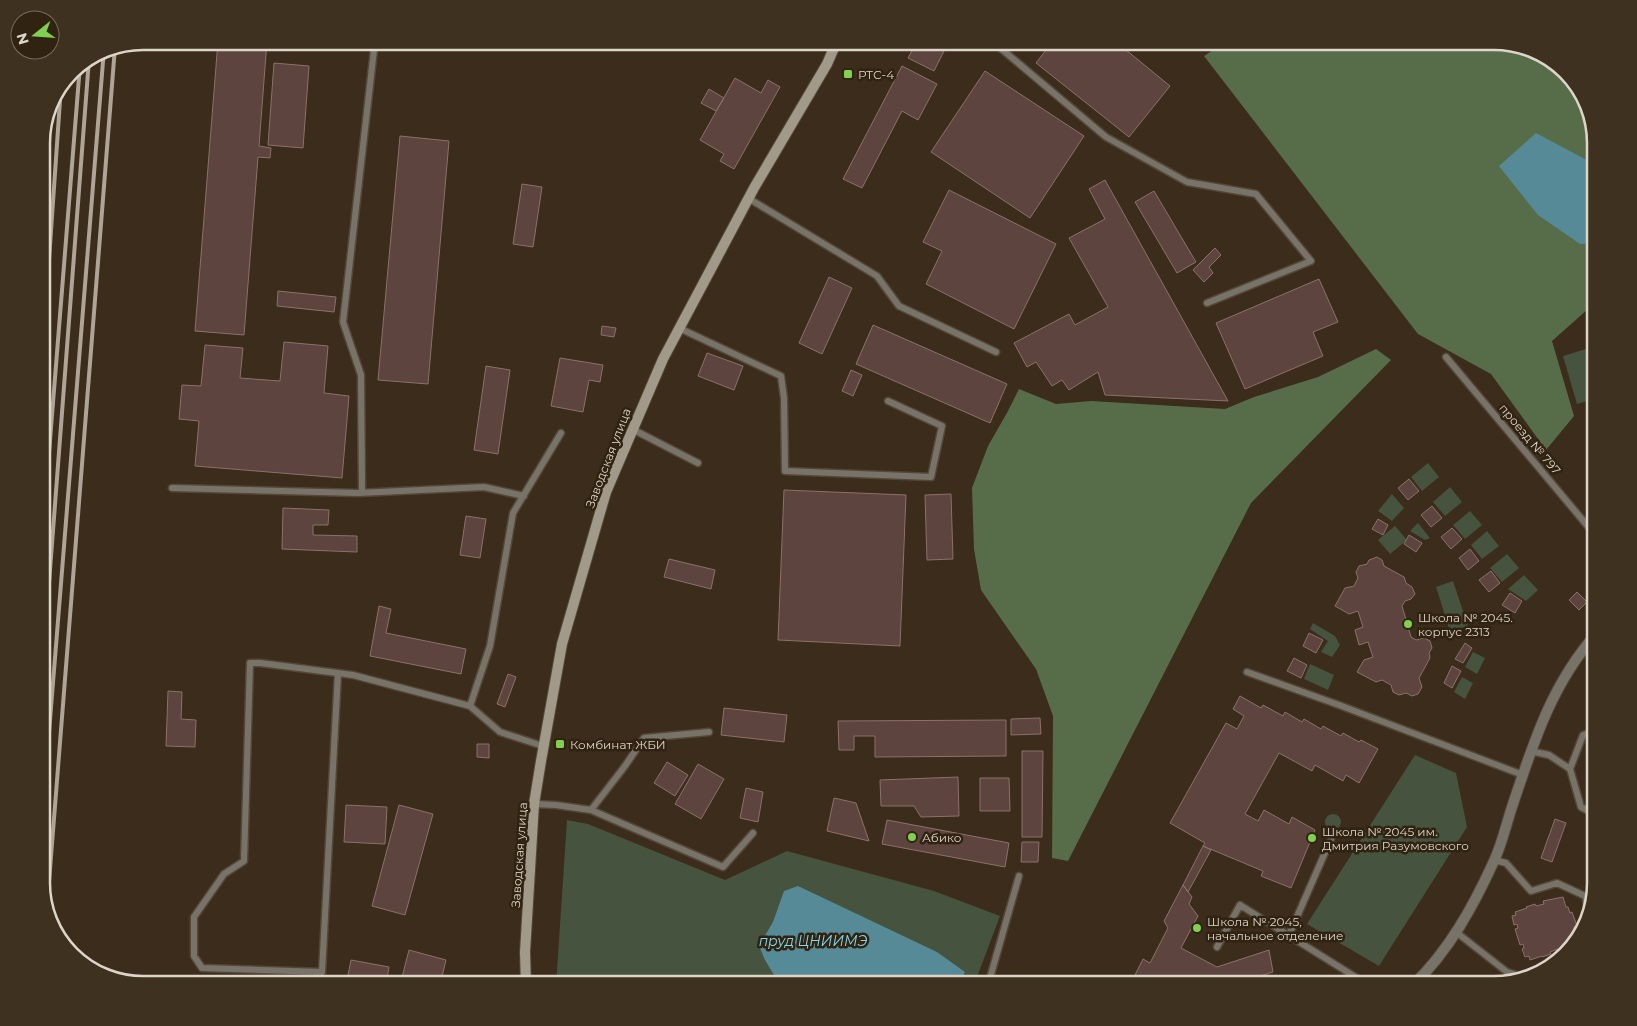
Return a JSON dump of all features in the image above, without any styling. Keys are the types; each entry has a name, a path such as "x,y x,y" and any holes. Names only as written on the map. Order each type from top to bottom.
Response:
{"street":[{"name":"Заводская улица","path":"526,976 534,804 543,746 562,644 606,492 663,359 748,198 827,64 833,50"},
{"path":"1425,976 1456,932 1494,860 1530,751 1551,700 1587,645"}],"lane":[{"path":"362,493 361,375 343,322 374,50"},
{"path":"1003,50 1106,137 1187,182 1256,194 1311,261 1207,303"},
{"path":"748,198 877,276 899,306 996,352"},
{"path":"679,328 781,376 784,398 785,471 930,477 942,426 888,401"},
{"name":"проезд № 797","path":"1446,357 1587,525"},
{"path":"632,429 698,463"},
{"path":"470,706 490,646 513,513 561,434"},
{"path":"172,488 362,493 484,487 524,496"},
{"path":"338,673 322,972 202,968 194,956 194,917 224,874 244,861 250,663 338,673 353,675 470,706 500,732 543,746"},
{"path":"1247,672 1523,775"},
{"path":"591,810 644,738 709,732"},
{"path":"1587,734 1583,735 1570,769 1581,807 1587,810"},
{"path":"1530,751 1549,755 1570,769"},
{"path":"534,804 591,810 723,867 753,833"},
{"path":"1289,935 1331,838"},
{"path":"1494,860 1506,863 1531,890 1557,883 1585,896 1586,898"},
{"path":"991,976 1019,876"},
{"path":"1217,947 1240,905 1354,976"},
{"path":"1456,932 1507,972 1513,974"}],"green space":[{"path":"1213,50 1494,50 1518,53 1541,62 1568,86 1582,113 1587,137 1587,310 1552,341 1574,416 1546,450 1491,374 1418,334 1204,56"},
{"path":"1376,349 1391,360 1251,503 1068,861 1052,858 1053,716 1036,669 981,590 974,549 972,488 988,446 1019,389 1056,404 1091,401 1225,409 1254,397 1318,377"},
{"path":"1586,349 1587,401 1577,404 1563,356"},
{"path":"1428,463 1439,477 1422,491 1411,477"},
{"path":"1450,487 1462,502 1445,516 1433,502"},
{"path":"1392,494 1404,508 1392,521 1378,511"},
{"path":"1470,511 1482,525 1465,539 1453,525"},
{"path":"1418,523 1430,538 1425,540 1410,531"},
{"path":"1395,526 1407,540 1390,554 1378,540"},
{"path":"1487,531 1499,546 1482,559 1471,545"},
{"path":"1507,554 1519,568 1502,582 1490,568"},
{"path":"1524,575 1538,590 1526,601 1508,589"},
{"path":"1453,581 1468,626 1450,631 1436,587"},
{"path":"1313,623 1335,636 1340,645 1332,657 1321,652 1328,641 1310,629"},
{"path":"1473,652 1485,658 1477,674 1465,667"},
{"path":"1310,664 1334,675 1328,690 1304,679"},
{"path":"1462,677 1473,683 1465,699 1454,692"},
{"path":"1415,755 1456,773 1467,827 1379,966 1307,924"},
{"path":"1330,814 1336,814 1341,819 1339,828 1330,830 1325,825 1325,819"},
{"path":"567,820 588,824 725,880 787,851 934,891 1000,916 977,976 557,976"}],"water":[{"path":"1536,133 1587,160 1587,244 1580,244 1538,215 1499,166"},
{"name":"пруд ЦНИИМЭ","path":"798,886 937,952 965,972 963,976 775,976 759,946 773,922 784,891"}],"building":[{"path":"217,50 266,50 259,146 271,148 270,158 258,157 244,335 195,331"},
{"path":"912,50 944,50 934,71 908,58"},
{"path":"1046,50 1126,50 1170,86 1129,137 1036,63"},
{"path":"274,63 309,66 303,148 268,145"},
{"path":"902,66 937,84 918,120 902,111 862,188 843,179"},
{"path":"985,71 1084,136 1030,218 931,152"},
{"path":"735,78 761,93 768,80 780,87 734,169 720,161 724,154 700,140"},
{"path":"709,89 724,98 716,111 701,103"},
{"path":"400,136 449,141 428,384 378,380"},
{"path":"1105,180 1228,401 1105,395 1098,372 1069,390 1062,380 1052,386 1036,362 1027,367 1014,343 1069,314 1075,325 1108,307 1069,238 1105,219 1089,189"},
{"path":"522,184 542,187 533,247 513,244"},
{"path":"949,190 1056,244 1014,329 926,284 942,251 923,242"},
{"path":"1154,191 1196,262 1177,273 1135,202"},
{"path":"1215,248 1221,255 1209,267 1213,273 1204,282 1193,270"},
{"path":"829,277 852,288 822,354 799,343"},
{"path":"1319,279 1338,322 1313,332 1323,356 1245,389 1216,323"},
{"path":"278,291 336,297 334,312 277,306"},
{"path":"873,325 1007,384 990,423 856,364"},
{"path":"602,326 616,328 614,337 601,335"},
{"path":"284,342 328,346 324,393 349,396 342,478 195,466 199,421 179,419 182,385 201,386 205,345 243,348 240,378 280,381"},
{"path":"707,353 743,366 734,390 698,376"},
{"path":"560,358 603,365 600,382 589,380 583,412 551,406"},
{"path":"486,366 510,370 498,454 474,450"},
{"path":"851,370 862,375 853,396 842,391"},
{"path":"1409,479 1419,491 1408,500 1398,488"},
{"path":"784,490 906,495 900,646 778,640"},
{"path":"951,494 953,559 927,560 925,495"},
{"path":"1432,506 1442,518 1431,527 1421,515"},
{"path":"283,508 329,510 328,525 313,525 313,535 357,536 357,552 282,549"},
{"path":"466,516 486,519 480,558 460,555"},
{"path":"1378,519 1388,525 1383,535 1372,529"},
{"path":"1452,528 1462,539 1451,549 1441,537"},
{"path":"1409,535 1422,543 1416,552 1404,544"},
{"path":"1470,549 1479,561 1468,570 1459,558"},
{"path":"1377,557 1382,560 1384,566 1404,577 1406,583 1412,587 1415,594 1411,599 1405,601 1402,606 1411,637 1416,640 1424,638 1430,641 1432,648 1429,653 1430,658 1419,678 1422,687 1418,694 1412,696 1406,693 1399,695 1393,692 1391,685 1382,680 1376,682 1357,672 1364,660 1373,657 1368,642 1359,645 1355,630 1363,627 1358,611 1349,614 1335,606 1345,588 1354,586 1358,578 1356,572 1359,566 1367,564 1369,560"},
{"path":"669,559 715,570 711,589 664,577"},
{"path":"1491,571 1500,583 1489,592 1479,580"},
{"path":"1577,592 1587,602 1579,610 1569,600"},
{"path":"1510,593 1522,601 1515,613 1502,605"},
{"path":"379,606 391,609 386,633 466,649 461,674 370,656"},
{"path":"1309,633 1323,640 1316,653 1303,646"},
{"path":"1465,643 1472,648 1463,663 1455,659"},
{"path":"1294,658 1307,665 1301,678 1287,671"},
{"path":"1452,666 1461,671 1452,688 1444,683"},
{"path":"508,674 516,677 505,707 497,704"},
{"path":"168,691 182,692 181,719 196,720 195,747 166,746"},
{"path":"1240,696 1261,708 1263,705 1283,716 1285,712 1302,722 1304,719 1321,729 1323,726 1341,736 1343,733 1359,742 1361,740 1378,749 1359,783 1346,775 1343,781 1315,765 1312,771 1279,753 1245,814 1258,821 1264,810 1289,824 1292,817 1315,830 1291,888 1261,876 1263,871 1203,846 1205,843 1170,823 1226,723 1237,729 1244,716 1233,709"},
{"path":"724,708 787,715 784,742 721,735"},
{"path":"1040,718 1041,734 1011,735 1011,719"},
{"path":"1006,720 1006,756 875,757 875,736 854,736 854,750 839,750 838,721"},
{"path":"477,744 489,744 489,758 477,757"},
{"path":"1022,751 1043,751 1042,837 1022,837"},
{"path":"667,762 688,775 675,796 654,783"},
{"path":"698,764 724,779 701,819 675,804"},
{"path":"958,777 959,816 921,817 914,806 881,806 880,780"},
{"path":"980,778 1009,778 1010,811 980,811"},
{"path":"746,788 763,792 758,822 740,818"},
{"path":"834,798 856,803 869,841 827,831"},
{"path":"346,805 387,807 385,844 344,842"},
{"path":"399,805 433,814 405,915 372,906"},
{"path":"1555,819 1566,823 1552,862 1541,858"},
{"path":"887,820 1009,843 1005,867 882,844"},
{"path":"1022,842 1039,842 1038,862 1021,862"},
{"path":"1203,846 1211,850 1188,892 1183,885"},
{"path":"1183,885 1192,897 1189,904 1198,916 1181,948 1217,967 1269,950 1273,972 1260,976 1134,976 1143,959 1150,963 1168,928 1164,921"},
{"path":"1563,897 1566,907 1568,907 1570,913 1572,912 1577,926 1574,927 1575,930 1558,950 1530,960 1529,956 1525,957 1522,949 1524,948 1523,944 1520,945 1515,929 1518,928 1517,924 1514,925 1512,916 1516,915 1515,912 1526,907 1544,904 1543,901"},
{"path":"409,950 446,960 442,976 402,976"},
{"path":"351,960 389,967 388,976 348,976"}],"railway":[{"path":"50,869 114,55"},
{"path":"50,720 103,59"},
{"path":"50,570 88,68"},
{"path":"50,440 79,75"},
{"path":"50,246 60,100"}],"place":[{"name":"РТС-4","path":"848,74"},
{"name":"Школа № 2045. корпус 2313","path":"1408,624"},
{"name":"Комбинат ЖБИ","path":"560,744"},
{"name":"Абико","path":"912,837"},
{"name":"Школа № 2045 им. Дмитрия Разумовского","path":"1312,838"},
{"name":"Школа № 2045, начальное отделение","path":"1197,928"}]}
